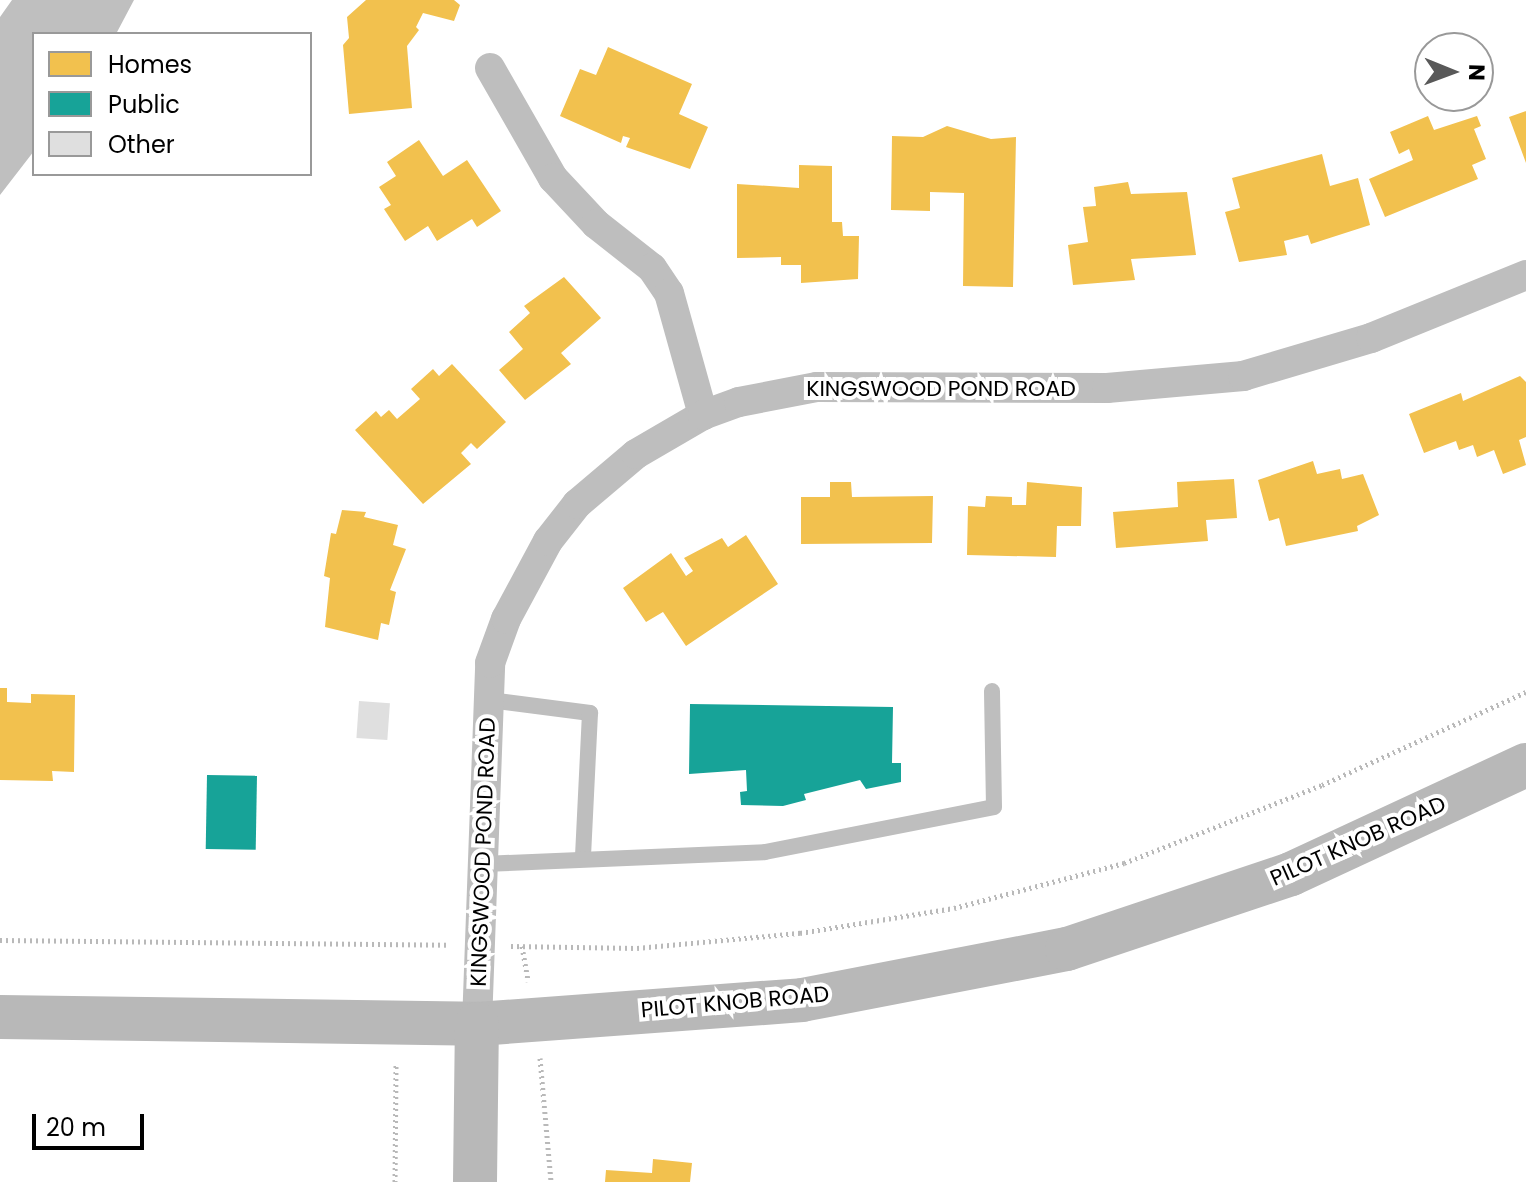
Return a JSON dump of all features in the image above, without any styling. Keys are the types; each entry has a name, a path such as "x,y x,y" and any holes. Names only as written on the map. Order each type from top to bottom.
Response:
{"main road":[{"name":"PILOT KNOB ROAD","path":"0,1017 477,1024 535,1017 802,1000 1067,949 1291,874 1526,765"},
{"path":"475,1182 477,1024"}],"street":[{"path":"490,68 553,178 596,224 652,268 669,293 703,415"},
{"name":"KINGSWOOD POND ROAD","path":"477,1024 490,663 506,619 548,541 605,478 703,415 778,392 817,387 1107,388 1243,376 1359,342 1526,275"}],"lane":[{"path":"483,864 583,857 765,852 994,807 992,691"},
{"path":"489,700 590,713 583,857"}],"path":[{"path":"0,940 637,948 785,935 954,908 1124,863 1322,785 1526,692"},
{"path":"522,946 535,1017 551,1182"},
{"path":"395,1182 396,1023"}],"shaded area":[{"path":"12,0 134,0 117,32 32,32 32,154 0,195 0,17"}],"building: Homes":[{"path":"366,0 454,0 460,5 454,21 423,13 416,27 419,30 407,46 412,108 349,114 343,45 349,38 347,17"},
{"path":"608,47 692,84 679,114 708,127 690,169 626,147 630,138 623,136 621,143 560,116 580,69 596,75"},
{"path":"1526,111 1526,163 1509,117"},
{"path":"1428,116 1434,130 1477,116 1481,126 1474,129 1486,159 1472,165 1478,179 1385,217 1369,179 1413,160 1409,149 1399,154 1390,132"},
{"path":"947,126 991,139 1016,137 1013,287 963,286 964,193 930,192 930,211 891,210 892,136 923,137"},
{"path":"419,140 443,176 467,160 501,211 477,227 472,219 437,241 428,226 405,241 384,209 391,205 379,187 396,176 387,162"},
{"path":"1322,154 1330,186 1358,178 1370,225 1311,244 1308,235 1284,241 1287,255 1239,262 1225,212 1240,208 1232,178"},
{"path":"799,165 832,166 832,222 842,222 843,236 859,236 858,279 801,283 801,265 781,265 781,257 737,258 737,184 799,188"},
{"path":"1128,182 1131,194 1187,192 1196,255 1131,259 1135,280 1073,285 1068,245 1088,242 1083,207 1096,206 1094,187"},
{"path":"564,277 601,318 561,353 571,364 525,400 499,370 523,349 509,332 530,313 524,306"},
{"path":"452,364 506,422 477,449 471,443 461,453 471,464 423,504 355,430 376,411 381,417 389,410 397,419 420,399 411,389 433,369 439,376"},
{"path":"1520,376 1526,382 1526,437 1519,440 1526,465 1503,474 1494,450 1477,457 1473,445 1459,450 1456,441 1424,453 1409,414 1461,393 1463,401"},
{"path":"1313,461 1317,474 1340,469 1342,479 1363,474 1379,515 1357,526 1358,531 1286,546 1279,518 1269,521 1258,480"},
{"path":"1234,479 1237,518 1206,520 1208,541 1116,548 1113,512 1178,507 1177,482"},
{"path":"830,482 851,482 852,497 933,496 932,543 801,544 801,497 830,497"},
{"path":"1027,482 1082,487 1081,526 1057,526 1056,557 967,555 968,506 985,507 986,496 1012,497 1012,505 1026,505"},
{"path":"342,510 366,512 364,517 398,525 393,545 406,549 390,590 396,592 389,625 381,623 378,640 325,627 330,578 324,576 331,533 336,534"},
{"path":"746,535 778,584 686,646 663,612 646,622 623,588 671,553 686,576 693,571 684,558 722,538 728,547"},
{"path":"0,688 7,688 7,702 31,703 31,694 75,695 74,772 52,771 53,781 0,780"},
{"path":"653,1159 692,1163 690,1182 605,1182 606,1170 652,1173"}],"building: Public":[{"path":"690,704 893,707 892,763 901,763 901,782 866,789 860,780 804,794 806,800 783,806 741,805 740,792 747,791 746,770 689,774"},
{"path":"207,775 257,776 256,850 206,849"}],"building: Other":[{"path":"359,701 390,703 387,740 356,738"}]}
